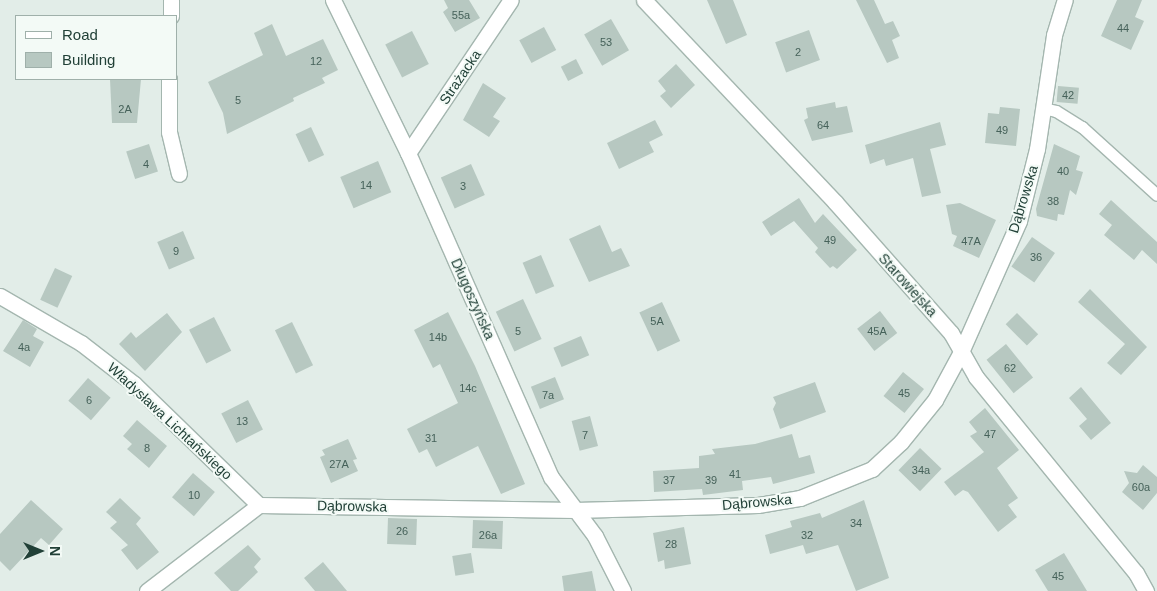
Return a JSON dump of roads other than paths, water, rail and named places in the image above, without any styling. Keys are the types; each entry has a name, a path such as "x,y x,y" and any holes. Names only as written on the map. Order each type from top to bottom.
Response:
{"street":[{"path":"171,0 171,15"},
{"name":"Długoszyńska","path":"334,0 408,153 551,477 595,536 624,591"},
{"name":"Strażacka","path":"408,153 511,0"},
{"name":"Starowiejska","path":"644,0 835,202 951,333 976,377 1136,574 1146,591"},
{"name":"Dąbrowska","path":"259,505 575,510 758,505 800,498 842,484 872,469 901,442 935,400 961,352 1019,221 1037,149 1054,35 1065,0"},
{"path":"169,80 169,132 179,174"},
{"name":"Władysława Lichtańskiego","path":"0,296 81,343 134,384 259,505"},
{"path":"146,591 259,505"}],"lane":[{"path":"1042,108 1056,111 1082,127 1157,195"}]}
